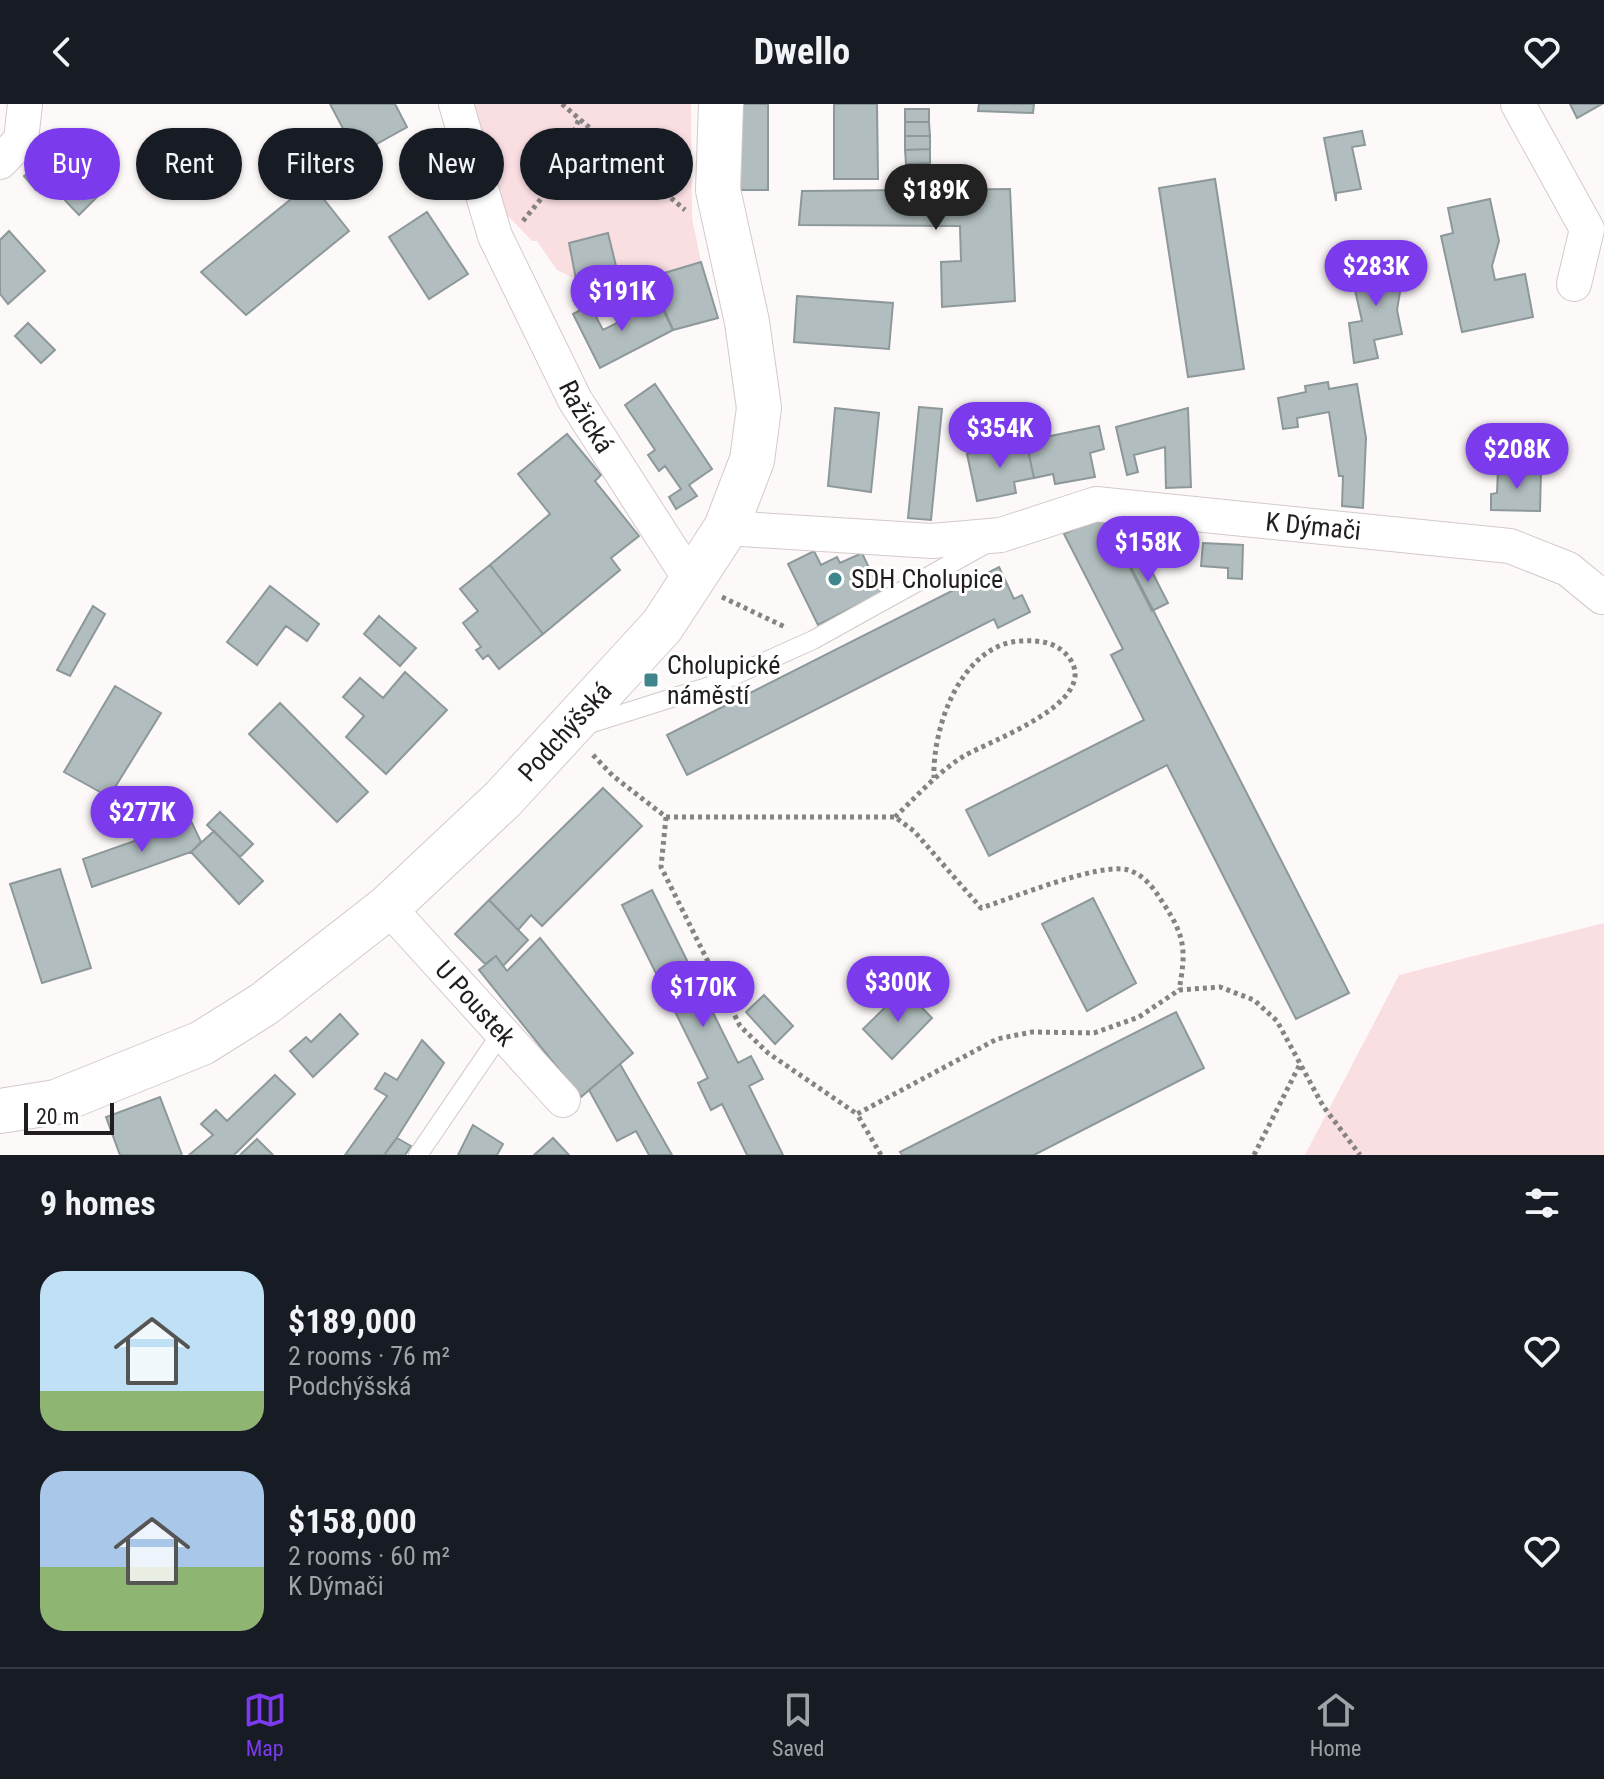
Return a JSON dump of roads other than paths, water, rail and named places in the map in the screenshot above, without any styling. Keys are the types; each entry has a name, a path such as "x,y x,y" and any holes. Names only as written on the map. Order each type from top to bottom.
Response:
{"street":[{"path":"0,162 21,140 25,104"},
{"name":"Ražická","path":"456,104 500,244 575,400 692,582"},
{"name":"Podchýšská","path":"0,1111 56,1102 202,1043 264,1004 388,907 569,730 662,626 726,528 752,460 759,408 732,250 718,190 721,104"},
{"path":"1518,104 1587,229 1574,284"},
{"name":"K Dýmači","path":"726,528 932,541 1001,535 1096,504 1510,546 1568,569 1602,597"},
{"name":"U Poustek","path":"388,907 563,1100"}],"lane":[{"path":"569,730 713,685 813,640 1001,535"},
{"path":"418,1155 502,1032"}],"place":[{"name":"SDH Cholupice","path":"835,579"},
{"name":"Cholupické náměstí","path":"651,680"}]}
